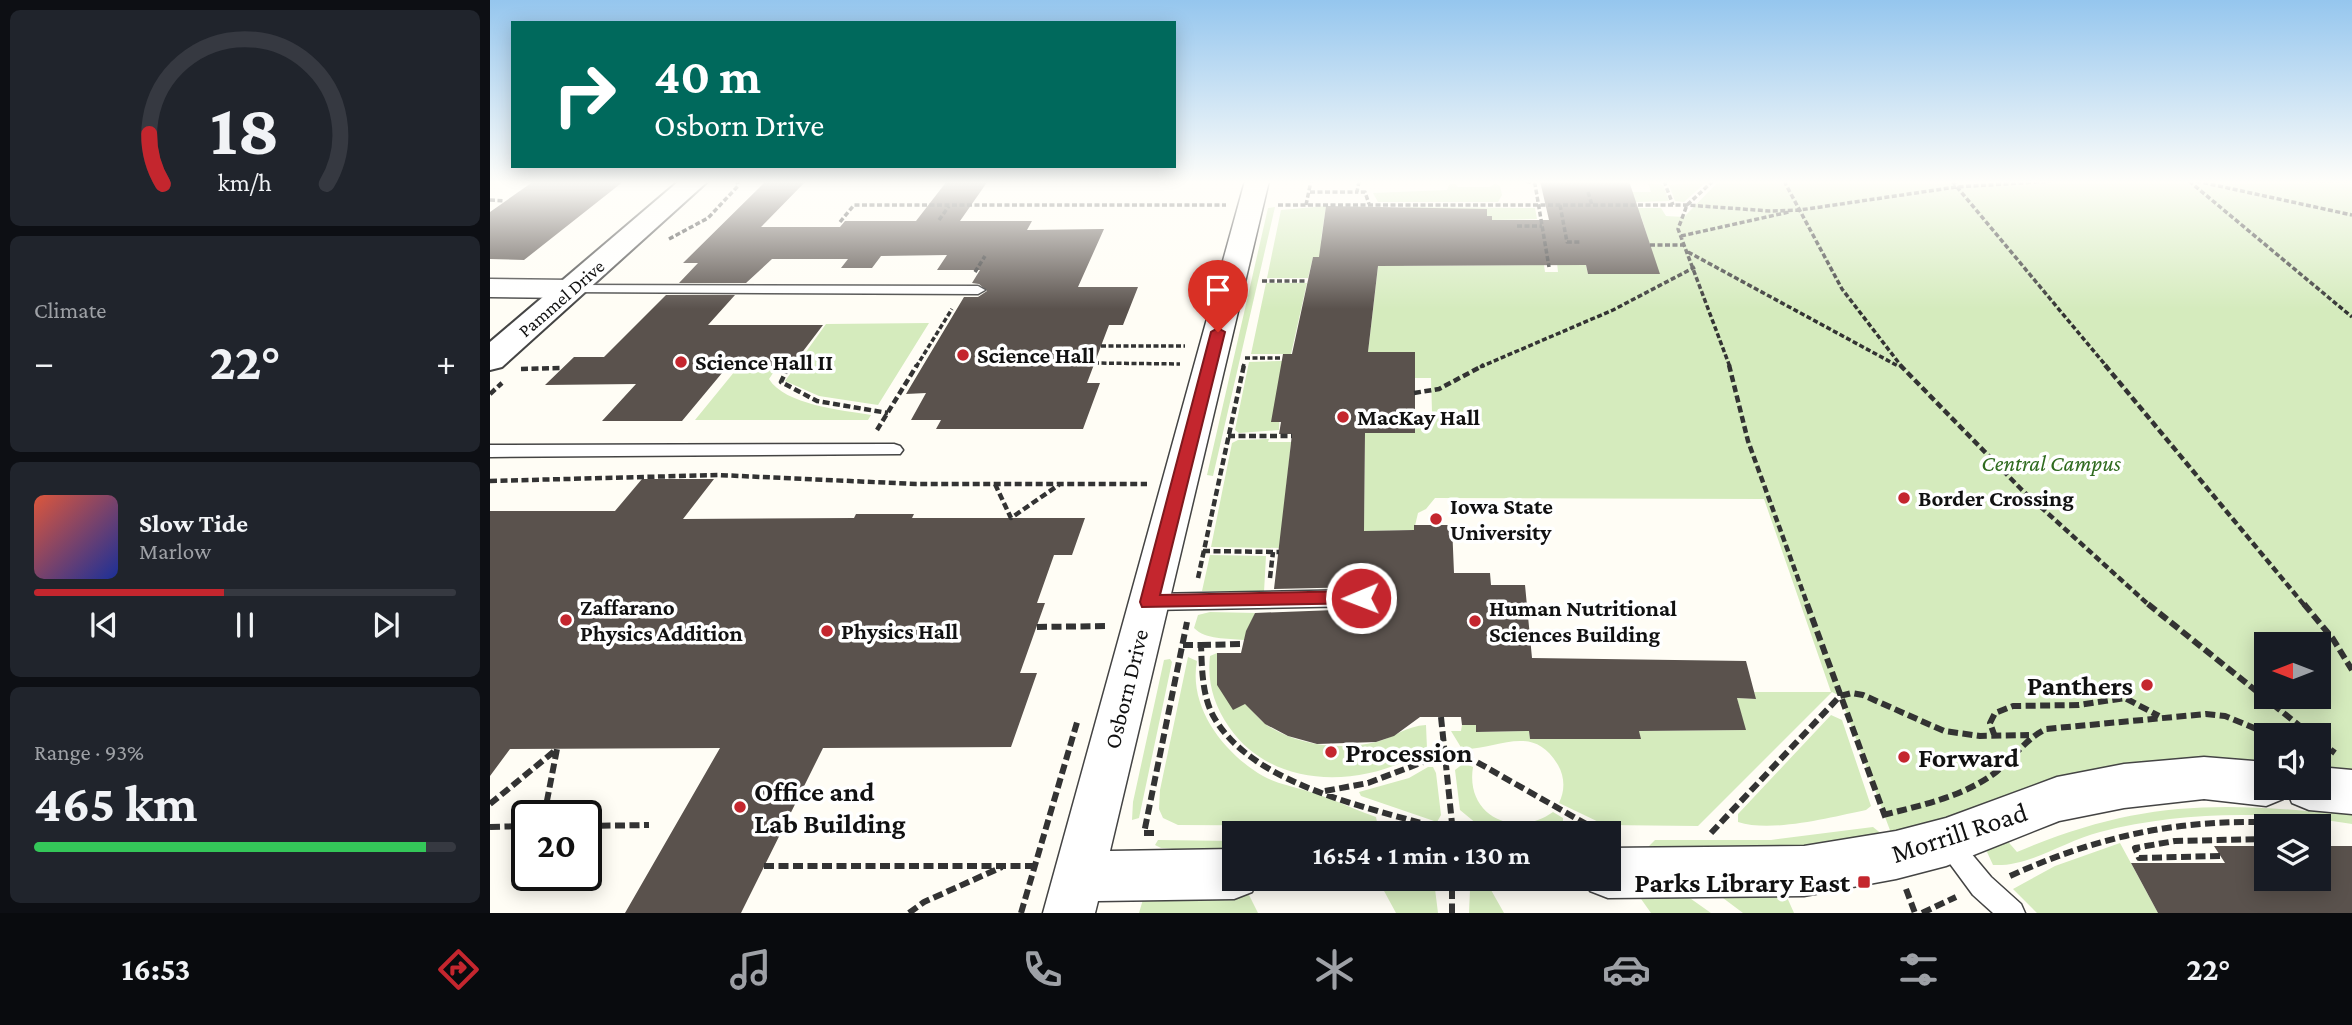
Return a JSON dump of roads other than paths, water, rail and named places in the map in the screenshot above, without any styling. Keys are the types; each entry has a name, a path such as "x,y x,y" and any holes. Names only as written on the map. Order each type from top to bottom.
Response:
{"street":[{"name":"Pammel Drive","path":"504,364 571,289 646,224"},
{"name":"Osborn Drive","path":"1061,885 1149,602 1246,224"},
{"path":"490,288 571,289"},
{"name":"Morrill Road","path":"1621,873 1804,871 1896,855 1946,842 2057,799 2124,786 2204,778 2254,783"},
{"path":"2300,812 2352,792"},
{"path":"1061,885 1222,855"}],"lane":[{"path":"571,289 971,290"},
{"path":"490,451 894,450"},
{"path":"1149,602 1361,598"},
{"path":"1946,842 1982,886 2012,913"}],"place":[{"name":"Science Hall","path":"963,355"},
{"name":"Science Hall II","path":"681,362"},
{"name":"MacKay Hall","path":"1343,417"},
{"name":"Border Crossing","path":"1904,498"},
{"name":"Iowa State University","path":"1436,519"},
{"name":"Zaffarano Physics Addition","path":"566,620"},
{"name":"Human Nutritional Sciences Building","path":"1475,621"},
{"name":"Physics Hall","path":"827,631"},
{"name":"Panthers","path":"2147,685"},
{"name":"Procession","path":"1331,752"},
{"name":"Forward","path":"1904,757"},
{"name":"Office and Lab Building","path":"740,807"},
{"name":"Parks Library East","path":"1864,882"}],"park label":[{"name":"Central Campus","path":"2051,463"}]}
